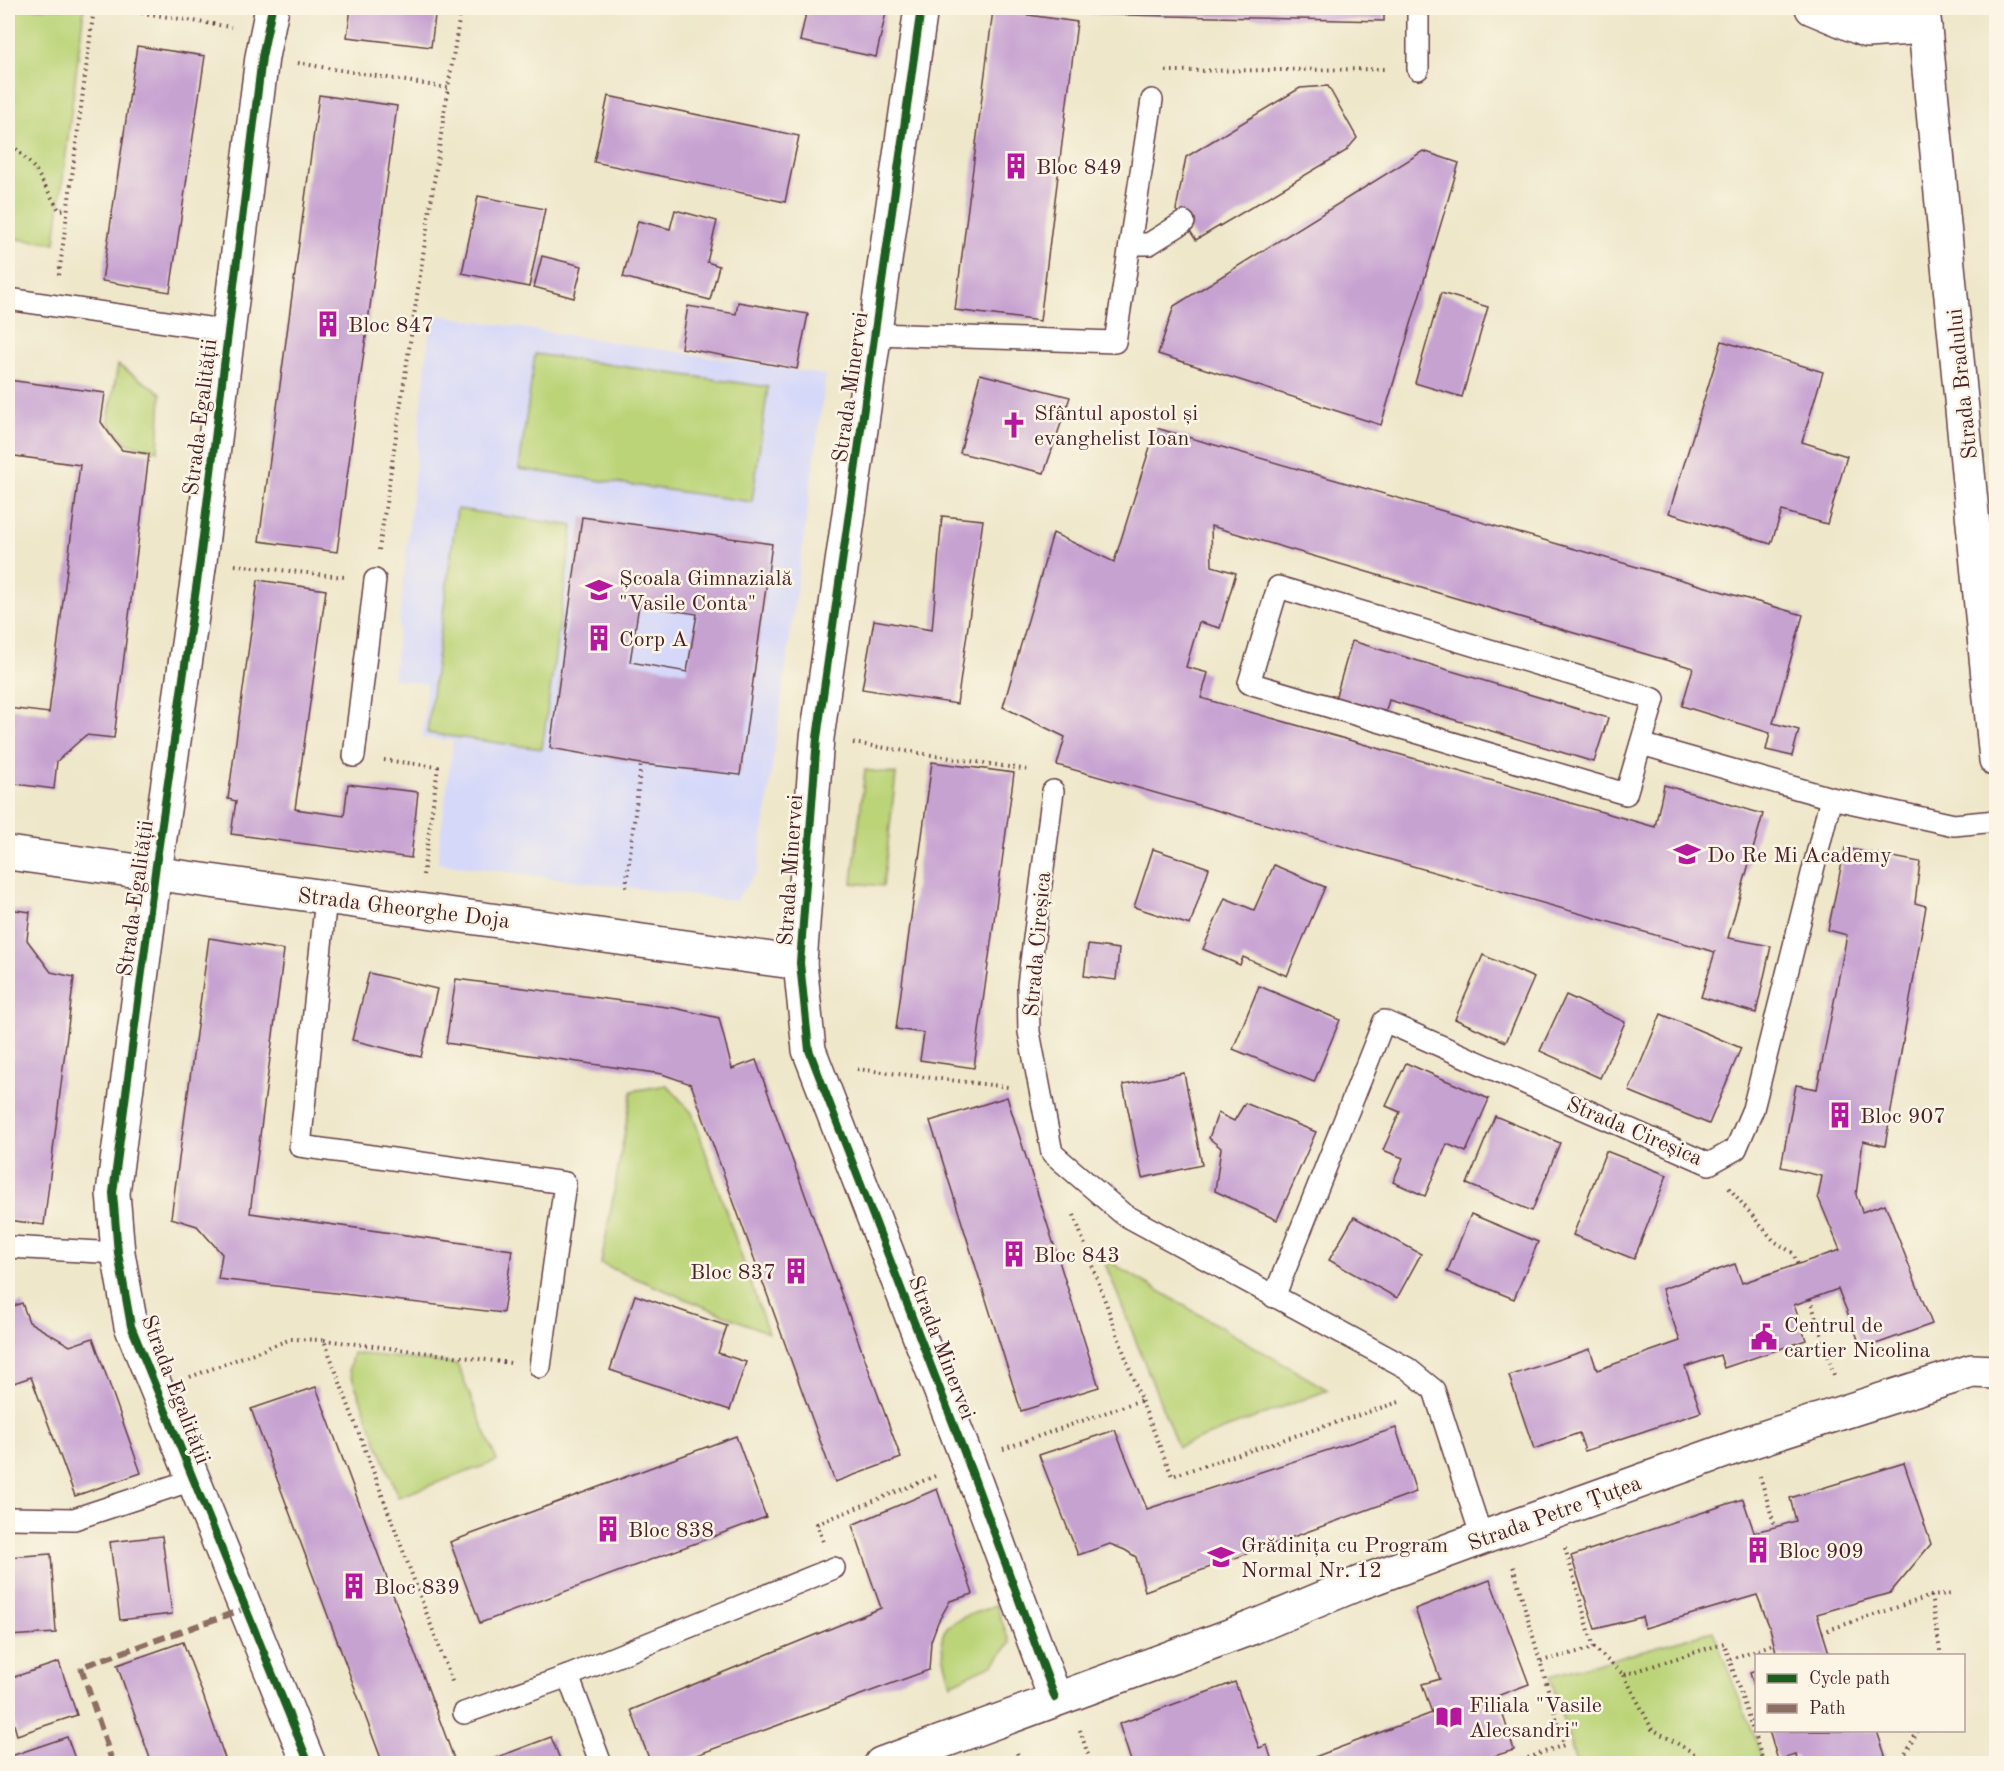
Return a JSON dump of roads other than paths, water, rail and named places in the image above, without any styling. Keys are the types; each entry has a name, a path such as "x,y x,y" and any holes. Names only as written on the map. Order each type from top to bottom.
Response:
{"street":[{"name":"Strada Minervei","path":"921,8 817,738 800,963 809,1050 968,1462 1055,1698"},
{"path":"1812,8 1867,32 1924,17"},
{"name":"Strada Bradului","path":"1924,17 1996,760"},
{"name":"Strada Egalității","path":"267,33 200,561 155,872 113,1193 118,1253 131,1326 309,1764"},
{"name":"Strada Gheorghe Doja","path":"8,853 326,898 419,908 800,963"},
{"name":"Strada Petre Țuțea","path":"881,1764 1055,1698 1251,1628 1357,1584 1750,1442 1972,1371 1996,1372"}],"lane":[{"path":"1418,8 1418,69"},
{"path":"874,334 1115,342 1152,100"},
{"path":"1130,244 1149,244 1184,222"},
{"path":"8,299 228,332"},
{"path":"354,756 375,580"},
{"path":"1278,587 1654,699 1641,744 1626,794 1249,682 1278,587"},
{"path":"1641,744 1831,798 1954,825 1996,821"},
{"name":"Strada Cireșica","path":"1053,791 1028,985 1029,1032 1038,1090 1052,1153 1123,1214 1274,1298 1407,1368 1434,1390 1482,1538"},
{"name":"Strada Cireșica","path":"1274,1298 1384,1021 1709,1164 1736,1149 1753,1109 1831,798"},
{"path":"326,898 300,1146 565,1183 540,1367"},
{"path":"8,1247 118,1253"},
{"path":"8,1518 74,1519 192,1480"},
{"path":"464,1713 568,1676 834,1568"},
{"path":"568,1676 601,1764"}],"place":[{"name":"Bloc 849","path":"1016,166"},
{"name":"Bloc 847","path":"328,324"},
{"name":"Sfântul apostol și evanghelist Ioan","path":"1014,425"},
{"name":"Școala Gimnazială \"Vasile Conta\"","path":"599,590"},
{"name":"Corp A","path":"599,638"},
{"name":"Do Re Mi Academy","path":"1687,854"},
{"name":"Bloc 907","path":"1840,1115"},
{"name":"Bloc 843","path":"1014,1254"},
{"name":"Bloc 837","path":"796,1271"},
{"name":"Centrul de cartier Nicolina","path":"1764,1337"},
{"name":"Bloc 838","path":"608,1529"},
{"name":"Bloc 909","path":"1758,1550"},
{"name":"Grădinița cu Program Normal Nr. 12","path":"1221,1557"},
{"name":"Bloc 839","path":"354,1586"},
{"name":"Filiala \"Vasile Alecsandri\"","path":"1449,1717"}]}
